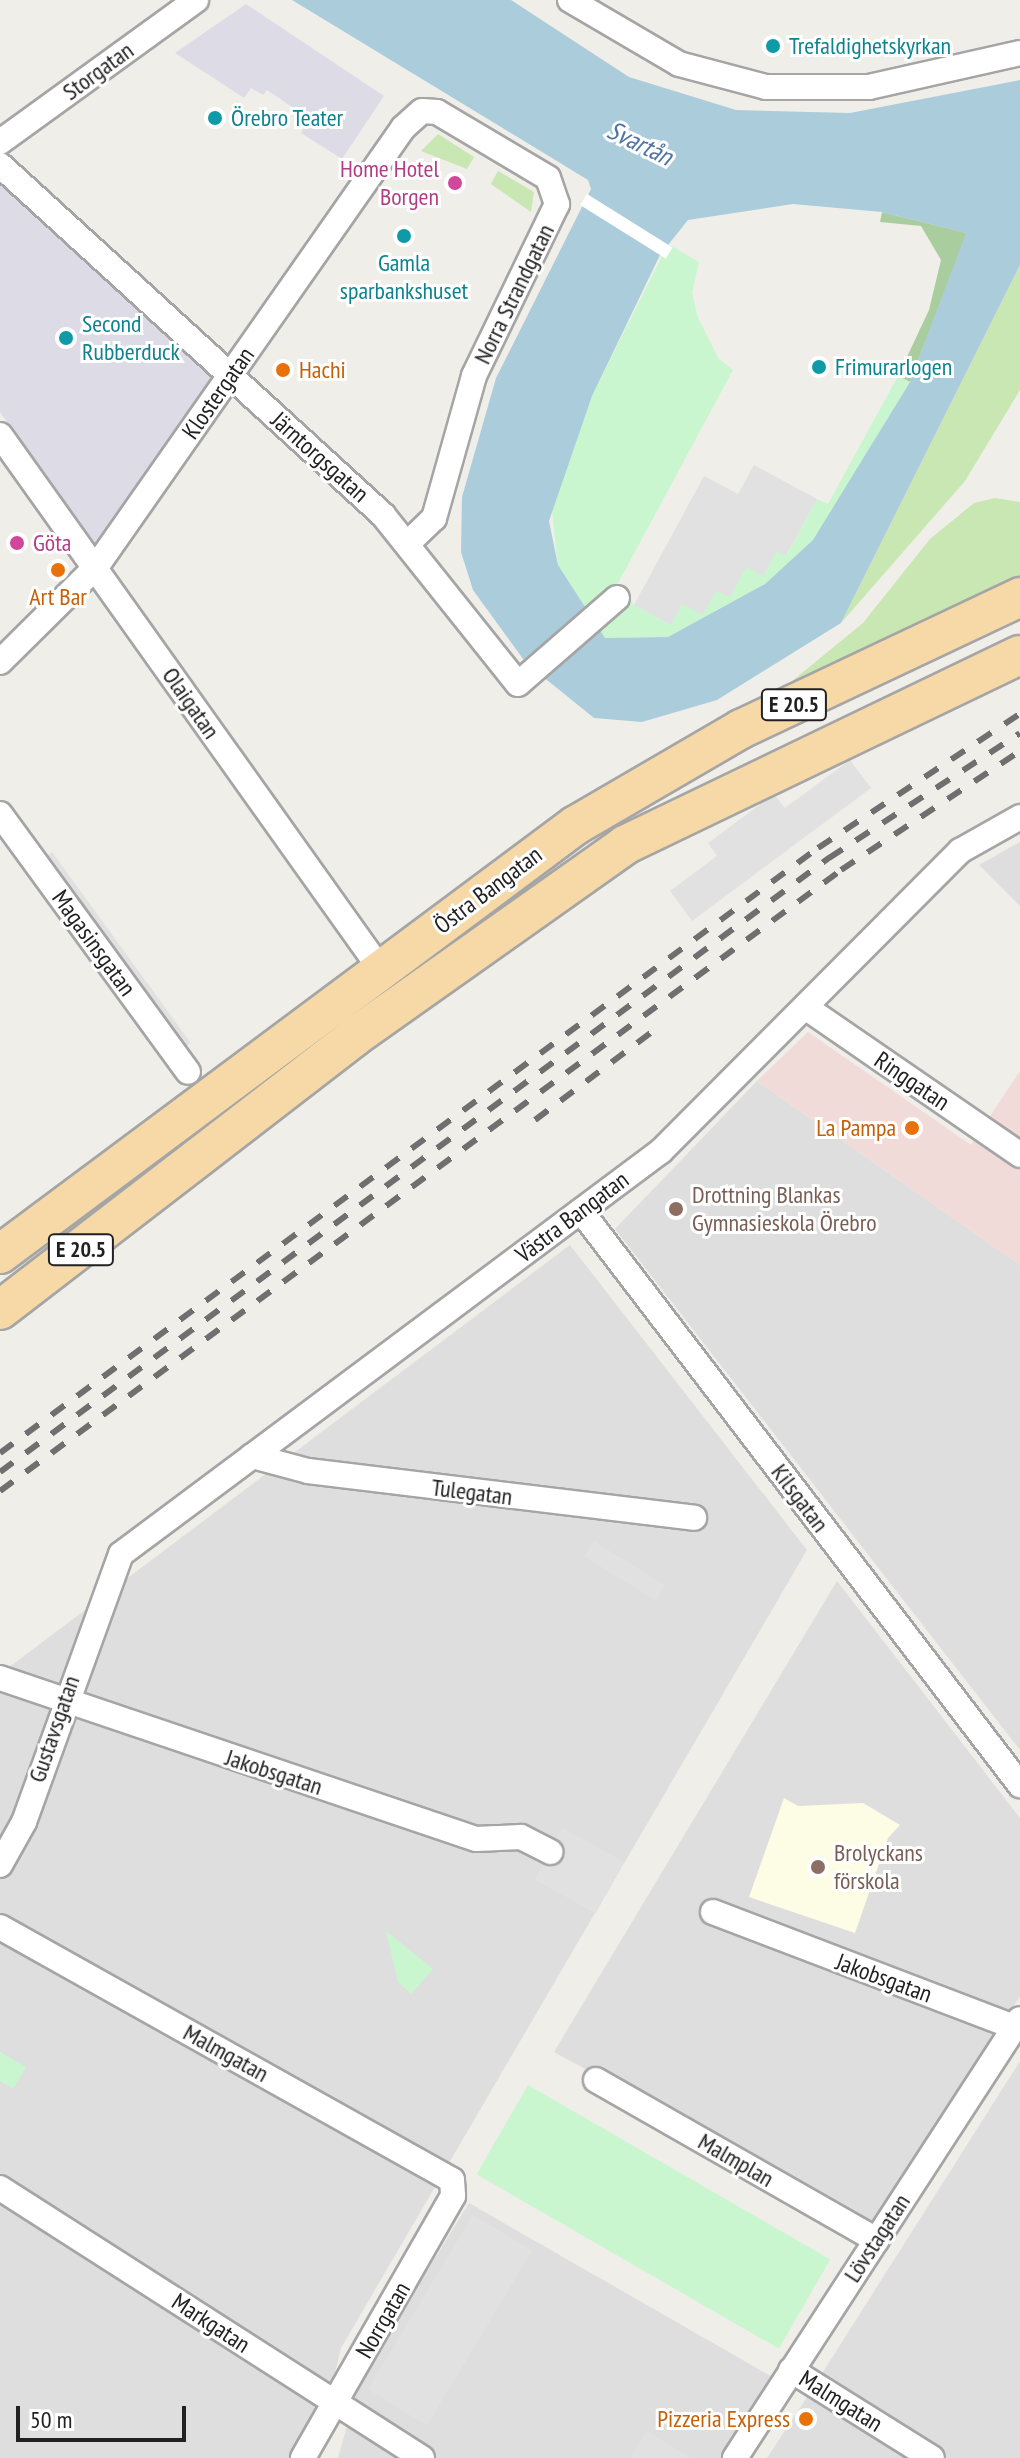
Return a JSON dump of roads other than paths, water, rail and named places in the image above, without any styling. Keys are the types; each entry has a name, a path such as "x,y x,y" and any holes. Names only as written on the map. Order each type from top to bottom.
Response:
{"main road":[{"name":"Östra Bangatan","path":"0,1254 576,825 665,771 1020,597"},
{"name":"Östra Bangatan","path":"0,1310 403,1001 686,810 1020,655"},
{"path":"381,970 403,1001"}],"street":[{"name":"Storgatan","path":"0,142 196,0"},
{"path":"570,0 679,64 766,87 869,87 1020,53"},
{"name":"Klostergatan","path":"0,662 96,567 403,128 422,111"},
{"name":"Norra Strandgatan","path":"409,542 434,518 474,376 557,204 548,178 437,112 422,111"},
{"name":"Järntorgsgatan","path":"0,165 409,542 518,684 617,598"},
{"name":"Olaigatan","path":"0,435 381,970"},
{"name":"Magasinsgatan","path":"0,814 188,1072"},
{"name":"Västra Bangatan","path":"103,1590 121,1554 661,1151 960,851 1020,817"},
{"name":"Ringgatan","path":"805,1007 1020,1155"},
{"name":"Kilsgatan","path":"581,1211 1020,1785"},
{"name":"Tulegatan","path":"252,1456 308,1471 694,1518"},
{"name":"Gustavsgatan","path":"0,1865 24,1822 103,1590"},
{"name":"Jakobsgatan","path":"0,1678 63,1702 476,1839 521,1837 550,1852"},
{"name":"Jakobsgatan","path":"713,1912 1016,2022"},
{"name":"Malmgatan","path":"0,1927 452,2180"},
{"name":"Lövstagatan","path":"735,2458 1016,2022"},
{"name":"Malmplan","path":"596,2080 877,2240"},
{"name":"Norrgatan","path":"303,2458 453,2196 452,2180"},
{"name":"Markgatan","path":"0,2188 422,2458"},
{"name":"Malmgatan","path":"791,2370 932,2458"}],"water":[{"name":"Svartån","path":"292,0 511,0 629,77 736,110 850,113 1020,80 1020,265 841,623 717,700 642,722 594,718 526,663 473,590 461,552 462,497 496,378 591,189 588,180","holes":["793,204 882,212 966,233 910,382 813,540 765,584 668,637 605,638 558,565 549,521 592,396 660,255 688,220"]}],"railway":[{"path":"0,1453 818,848 1020,714"},
{"path":"0,1472 829,858 1020,733"},
{"path":"0,1491 841,870 1020,751"},
{"path":"535,1120 661,1025"}],"place":[{"name":"Trefaldighetskyrkan","path":"773,46"},
{"name":"Örebro Teater","path":"215,118"},
{"name":"Home Hotel Borgen","path":"455,183"},
{"name":"Gamla sparbankshuset","path":"404,236"},
{"name":"Second Rubberduck","path":"66,338"},
{"name":"Frimurarlogen","path":"819,367"},
{"name":"Hachi","path":"283,370"},
{"name":"Göta","path":"17,543"},
{"name":"Art Bar","path":"58,570"},
{"name":"La Pampa","path":"912,1128"},
{"name":"Drottning Blankas Gymnasieskola Örebro","path":"676,1209"},
{"name":"Brolyckans förskola","path":"818,1867"},
{"name":"Pizzeria Express","path":"806,2419"}]}
